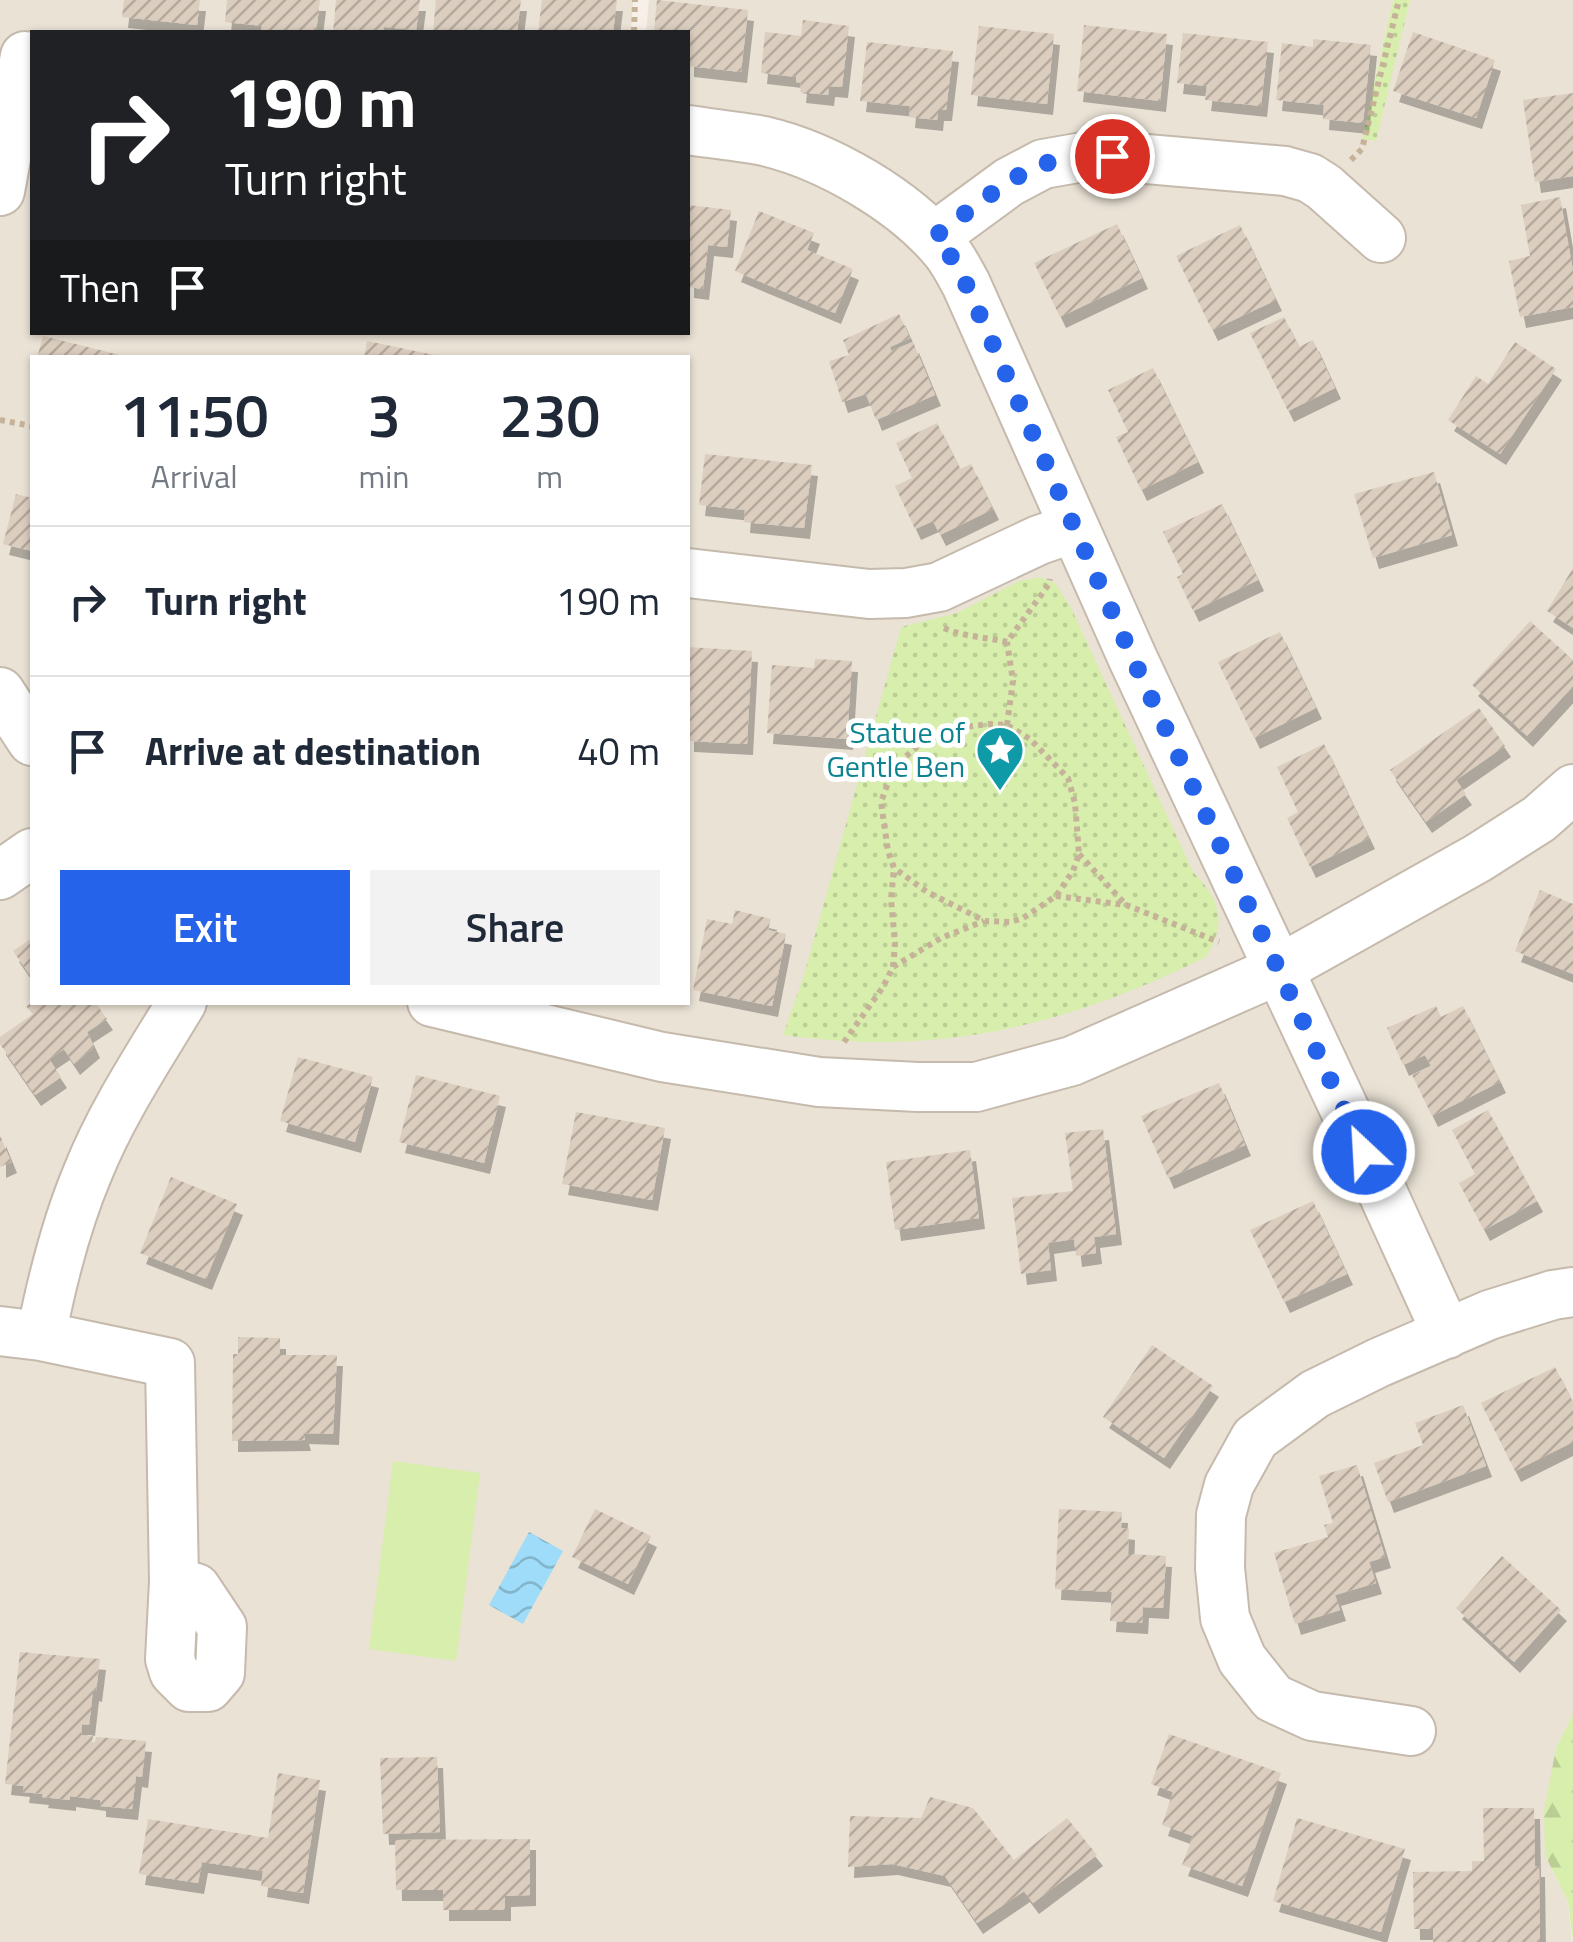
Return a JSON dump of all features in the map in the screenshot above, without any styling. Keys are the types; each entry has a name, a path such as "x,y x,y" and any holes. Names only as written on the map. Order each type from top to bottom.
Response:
{"street":[{"path":"0,191 19,52"},
{"path":"690,130 765,142 822,161 876,192 934,237 950,255 1447,1334"},
{"path":"934,237 1026,172 1044,164 1112,156 1285,171 1310,178 1381,238"},
{"path":"690,574 869,594 906,593 940,587 1039,540 1074,528"},
{"path":"0,692 30,738"},
{"path":"444,1005 662,1058 819,1082 976,1088 1072,1061 1278,970 1478,858 1539,819 1573,789"},
{"path":"0,875 30,853"},
{"path":"174,1581 170,1363 21,1333 50,1290 88,1170 180,1005"},
{"path":"1411,1731 1312,1716 1272,1698 1242,1660 1225,1618 1220,1568 1221,1515 1229,1484 1255,1438 1315,1394 1489,1315 1553,1294 1573,1292"}],"path":[{"path":"634,30 636,0"},
{"path":"1324,186 1362,149 1399,0"},
{"path":"0,420 30,426"},
{"path":"1007,725 1013,681 1008,642"},
{"path":"819,1082 893,967 894,868 881,802 892,772 920,744 941,734 964,727 1007,725 1030,739 1068,778 1079,854 1072,871 1056,896 1023,918 986,921 941,938 893,967"},
{"path":"1079,854 1126,904"},
{"path":"894,868 926,892 986,921"},
{"path":"1056,896 1126,904 1229,946"}],"shaded area":[{"path":"0,0 633,0 631,30 30,30 30,335 690,335 690,30 646,30 649,0 1393,0 1362,138 1375,141 1410,0 1573,0 1573,1714 1556,1748 1545,1855 1568,1902 1572,1942 0,1942"}],"green space":[{"path":"1393,0 1410,0 1376,141 1362,139"},
{"path":"1040,577 1056,584 1071,608 1193,872 1215,902 1219,922 1206,957 1103,1001 1001,1030 896,1042 783,1035 803,978 901,627 957,613 1019,581"},
{"path":"393,1461 480,1473 456,1661 369,1649"},
{"path":"1573,1714 1573,1942 1568,1902 1545,1855 1544,1811 1556,1748"}],"water":[{"path":"529,1532 563,1551 523,1624 489,1605"}],"building":[{"path":"124,0 200,0 197,25 122,17"},
{"path":"227,0 320,0 316,30 261,30 262,26 225,22"},
{"path":"336,0 420,0 416,30 333,30"},
{"path":"436,0 521,0 517,30 433,30"},
{"path":"542,0 617,0 613,30 538,30"},
{"path":"657,0 748,10 741,72 690,66 690,30 654,30"},
{"path":"803,20 849,26 842,87 829,86 828,95 800,92 801,83 796,82 796,77 761,73 765,32 801,36"},
{"path":"1084,25 1167,34 1160,101 1077,91"},
{"path":"979,26 1054,34 1047,104 971,95"},
{"path":"1413,32 1495,60 1476,118 1393,91"},
{"path":"1183,33 1268,42 1261,106 1205,100 1207,86 1177,83"},
{"path":"1313,39 1371,45 1363,123 1323,119 1324,105 1276,100 1282,43 1313,47"},
{"path":"867,42 953,51 946,110 938,110 937,120 909,117 910,106 860,101"},
{"path":"1573,93 1573,176 1535,182 1523,100"},
{"path":"1560,197 1573,271 1573,307 1520,317 1509,261 1530,256 1521,205"},
{"path":"690,205 731,210 727,247 708,245 703,289 690,287"},
{"path":"759,211 814,233 807,250 853,269 835,313 735,271"},
{"path":"1117,224 1142,278 1060,317 1034,263"},
{"path":"1240,225 1276,300 1212,330 1176,256"},
{"path":"899,314 910,338 890,347 891,351 913,342 935,395 876,420 866,394 842,402 829,361 849,355 843,340"},
{"path":"1284,317 1299,347 1313,340 1335,388 1288,411 1250,333"},
{"path":"43,336 120,355 38,355"},
{"path":"367,341 434,355 365,355"},
{"path":"1515,342 1556,369 1500,454 1448,420 1476,376 1488,384"},
{"path":"1153,368 1198,462 1141,490 1116,437 1128,432 1108,390"},
{"path":"937,423 960,469 971,464 993,509 940,535 933,521 915,529 895,486 912,478 896,443"},
{"path":"705,454 812,465 804,528 744,522 745,510 699,505"},
{"path":"1434,472 1452,535 1373,558 1354,494"},
{"path":"16,494 30,498 30,551 3,544"},
{"path":"1222,504 1258,580 1193,611 1177,577 1183,574 1163,532"},
{"path":"1573,568 1573,628 1547,611"},
{"path":"1530,621 1573,660 1573,686 1527,736 1472,685"},
{"path":"1280,632 1316,708 1254,738 1218,662"},
{"path":"690,647 752,651 747,744 690,741"},
{"path":"815,659 852,661 847,739 767,733 772,665 814,668"},
{"path":"1479,708 1505,746 1456,780 1466,794 1426,822 1390,770"},
{"path":"1324,744 1369,838 1310,867 1287,818 1298,812 1277,767"},
{"path":"1540,890 1573,904 1573,974 1515,951"},
{"path":"735,910 771,919 768,930 786,934 772,1006 693,990 707,919 732,924"},
{"path":"30,939 30,975 13,951"},
{"path":"97,1005 107,1019 87,1032 94,1047 74,1064 64,1049 49,1059 61,1077 35,1095 0,1044 0,1037 33,1014 26,1006"},
{"path":"1436,1006 1441,1017 1463,1006 1500,1082 1432,1116 1412,1075 1431,1066 1425,1055 1403,1065 1387,1028"},
{"path":"298,1057 373,1077 355,1142 280,1121"},
{"path":"416,1075 500,1096 484,1163 399,1142"},
{"path":"1219,1083 1245,1145 1168,1178 1141,1116"},
{"path":"1488,1110 1537,1201 1484,1230 1459,1183 1475,1174 1452,1130"},
{"path":"576,1112 665,1128 652,1200 562,1184"},
{"path":"1103,1129 1116,1234 1094,1237 1096,1253 1076,1256 1074,1239 1048,1243 1051,1270 1021,1274 1012,1198 1073,1191 1065,1133"},
{"path":"0,1135 11,1162 0,1167"},
{"path":"970,1150 979,1218 895,1230 886,1162"},
{"path":"171,1177 237,1204 206,1279 140,1253"},
{"path":"1313,1201 1347,1274 1284,1302 1250,1230"},
{"path":"238,1337 280,1338 280,1355 337,1355 333,1434 303,1433 305,1440 232,1441 233,1354 238,1354"},
{"path":"1152,1345 1213,1386 1164,1458 1103,1417"},
{"path":"1555,1367 1573,1403 1573,1442 1515,1471 1481,1403"},
{"path":"1463,1405 1486,1466 1388,1502 1374,1463 1423,1445 1415,1423"},
{"path":"1357,1465 1385,1557 1369,1562 1376,1583 1335,1595 1340,1610 1295,1624 1274,1553 1328,1537 1324,1525 1333,1523 1319,1476"},
{"path":"595,1509 651,1536 628,1584 572,1557"},
{"path":"1059,1509 1122,1512 1121,1528 1129,1529 1128,1554 1166,1556 1163,1608 1143,1607 1142,1623 1110,1621 1112,1592 1055,1589"},
{"path":"1502,1556 1561,1610 1514,1662 1456,1608"},
{"path":"20,1652 100,1659 89,1725 82,1724 81,1735 93,1736 92,1742 96,1737 146,1741 142,1777 136,1776 132,1809 100,1806 100,1800 70,1796 70,1800 42,1797 43,1794 23,1792 24,1786 5,1784"},
{"path":"1169,1734 1281,1773 1242,1886 1182,1865 1193,1836 1162,1825 1173,1792 1151,1784"},
{"path":"437,1757 440,1832 383,1834 380,1758"},
{"path":"278,1773 320,1780 303,1893 261,1886 263,1871 202,1862 198,1883 139,1874 148,1819 268,1838"},
{"path":"930,1797 973,1808 1014,1860 1067,1818 1097,1855 1033,1903 1024,1891 977,1923 945,1876 892,1864 848,1867 850,1816 921,1818"},
{"path":"1483,1808 1534,1808 1540,1942 1433,1942 1433,1929 1414,1929 1413,1872 1472,1871 1472,1861 1484,1861"},
{"path":"1297,1818 1405,1849 1381,1932 1273,1901"},
{"path":"530,1839 530,1895 505,1896 505,1910 443,1910 443,1890 396,1890 395,1840"}],"place":[{"name":"Statue of Gentle Ben","path":"1000,792"}],"route":[{"path":"1112,156 1044,164 1026,172 934,237 950,255 966,284 1133,659 1364,1152"}]}
